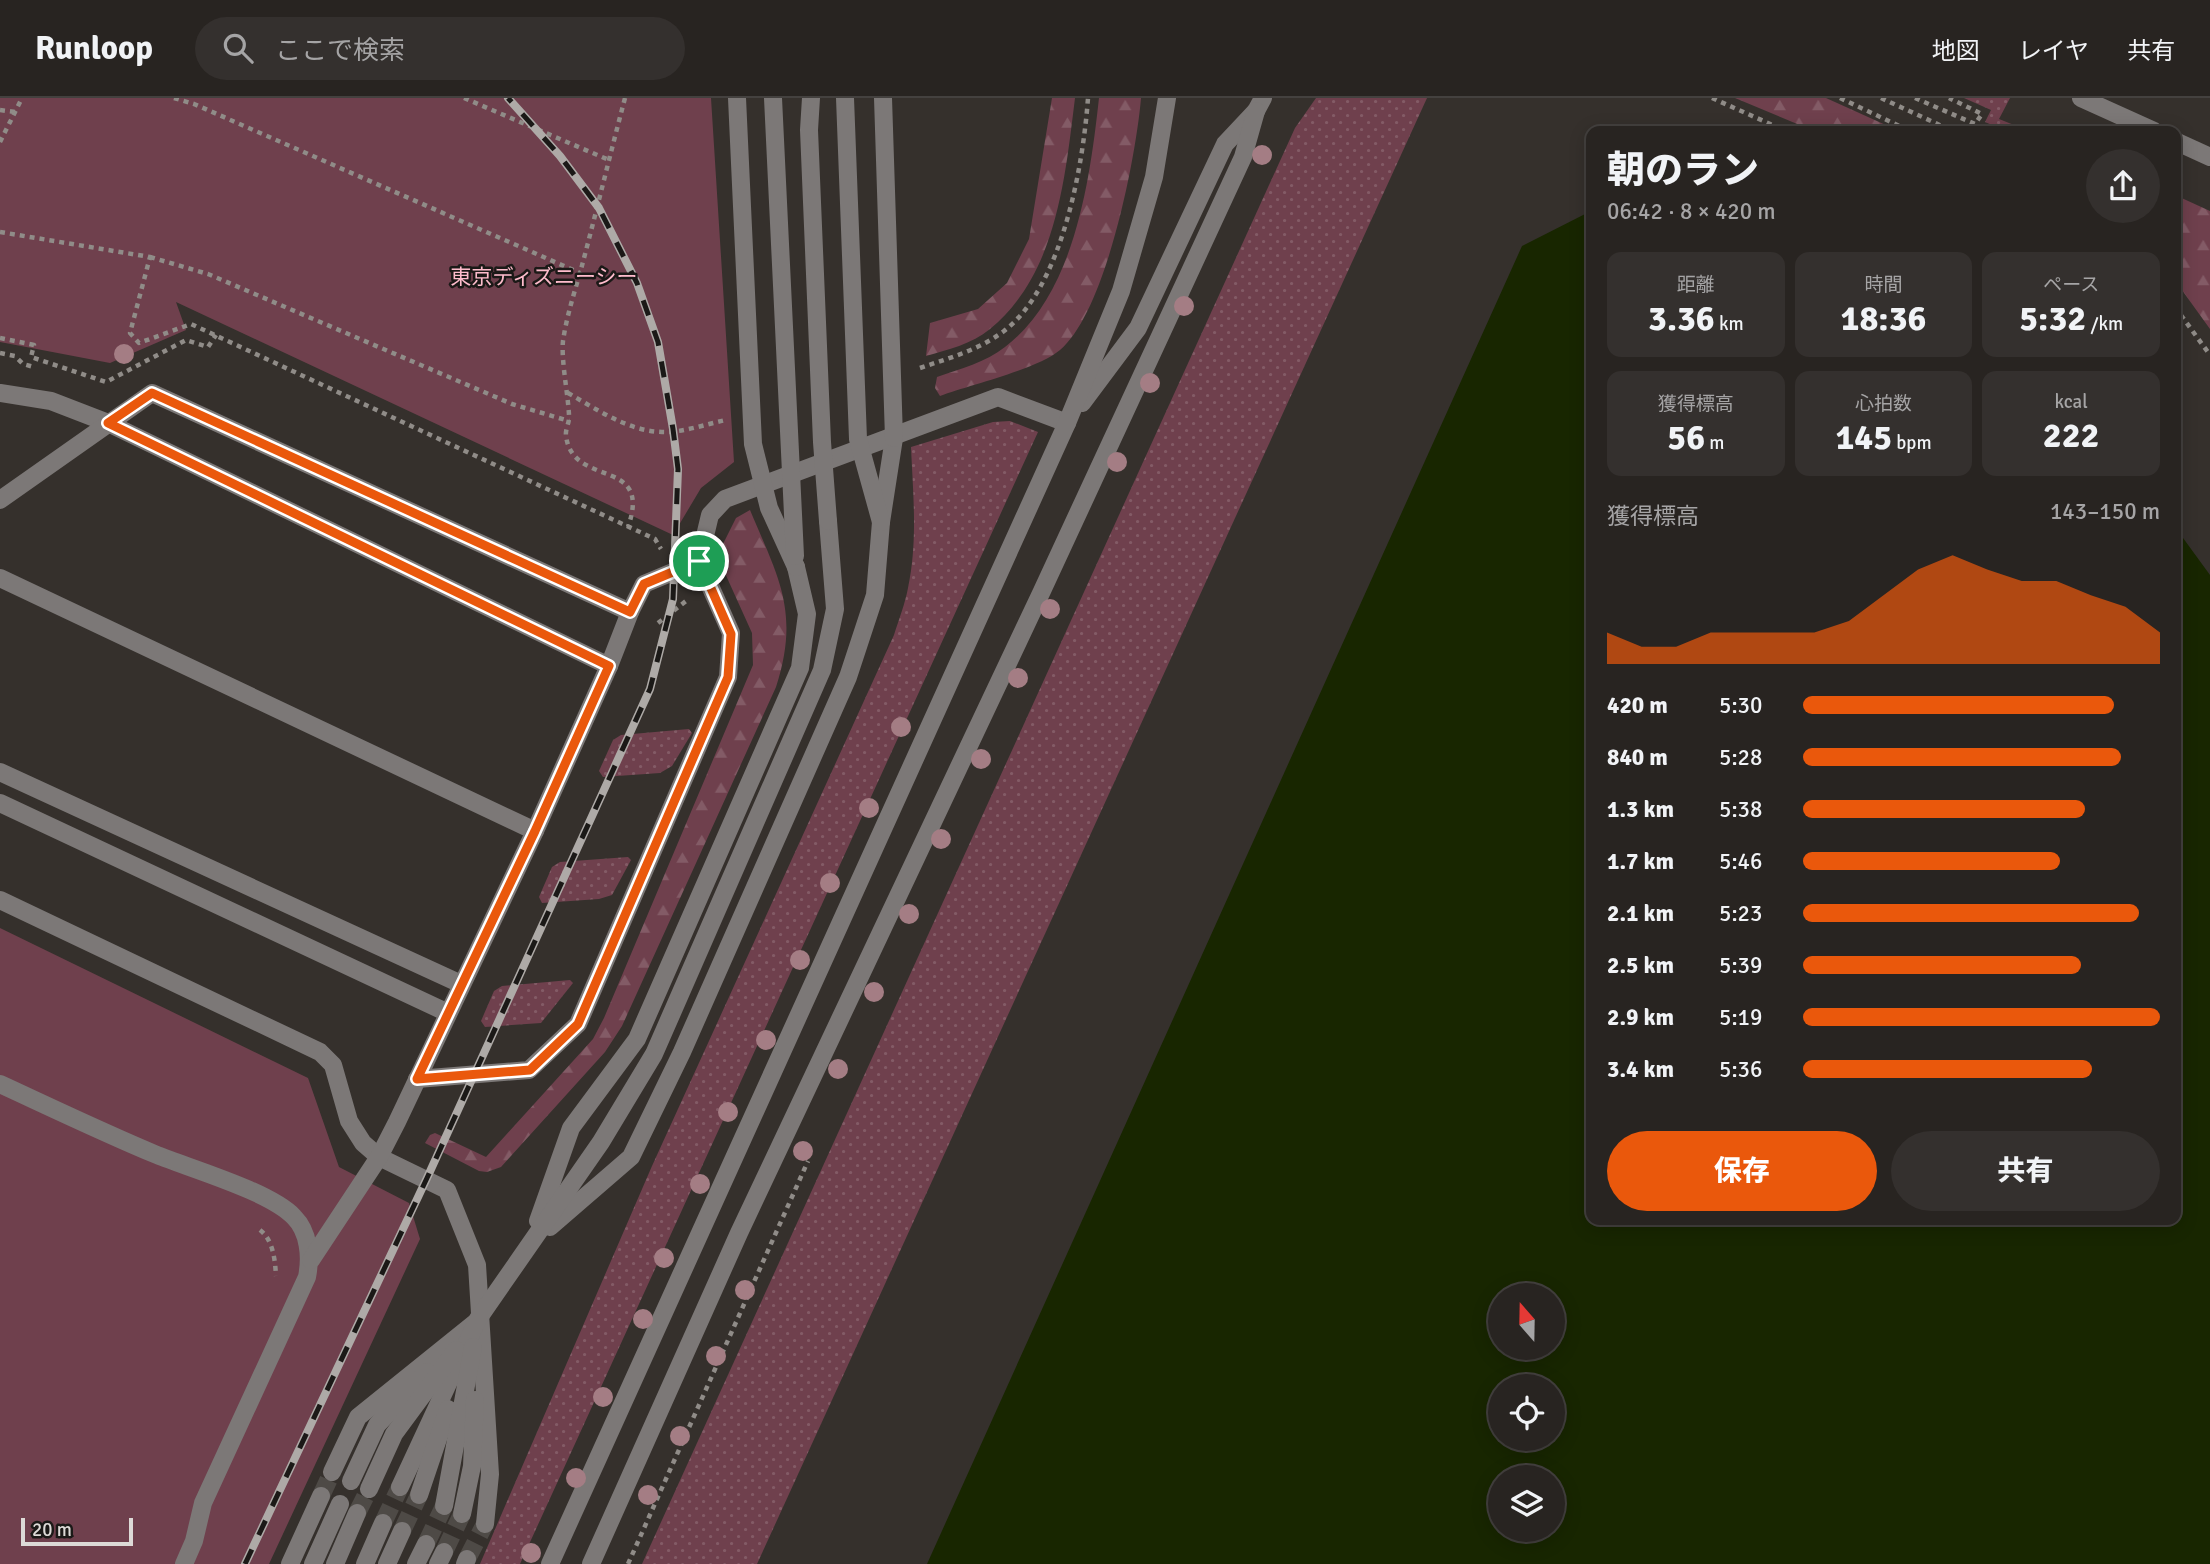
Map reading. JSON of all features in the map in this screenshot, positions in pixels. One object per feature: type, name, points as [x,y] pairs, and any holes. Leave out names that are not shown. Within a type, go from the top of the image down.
[{"type":"street","points":[[737,98],[753,444],[769,508],[796,567]]},
{"type":"street","points":[[530,1245],[571,1128],[637,1039],[800,668],[807,614],[796,567],[773,98]]},
{"type":"street","points":[[369,1489],[394,1434],[478,1320],[601,1142],[659,1042],[822,670],[835,609],[822,442],[808,130],[811,98]]},
{"type":"street","points":[[845,98],[858,439],[881,522]]},
{"type":"street","points":[[530,1245],[631,1157],[682,1052],[848,677],[869,618],[875,595],[881,522],[894,438],[883,98]]},
{"type":"street","points":[[550,1564],[1067,423],[1121,290],[1154,177],[1167,98]]},
{"type":"street","points":[[2081,98],[2143,126]]},
{"type":"street","points":[[1067,423],[1138,328],[1225,144],[1260,104]]},
{"type":"street","points":[[591,1564],[739,1233],[1042,592],[1243,157],[1260,104]]},
{"type":"street","points":[[2181,144],[2210,157]]},
{"type":"street","points":[[0,393],[51,401],[108,423],[609,666]]},
{"type":"street","points":[[0,500],[152,393],[630,612]]},
{"type":"street","points":[[417,1079],[530,1070],[578,1024],[728,677],[731,634],[699,561],[710,515],[724,499],[998,397],[1067,423]]},
{"type":"street","points":[[184,1564],[194,1541],[203,1503],[307,1277],[311,1260],[379,1157],[535,831],[644,584],[699,561]]},
{"type":"street","points":[[0,578],[535,831]]},
{"type":"street","points":[[0,772],[461,984]]},
{"type":"street","points":[[0,803],[448,1013]]},
{"type":"street","points":[[0,900],[320,1052],[332,1065],[349,1121],[363,1143],[379,1157],[447,1190],[477,1265],[478,1320],[472,1466],[462,1514]]},
{"type":"street","points":[[0,1084],[154,1154],[274,1201],[297,1219],[303,1229],[311,1260]]},
{"type":"street","points":[[332,1472],[358,1417],[478,1320]]},
{"type":"street","points":[[351,1480],[377,1425],[478,1320]]},
{"type":"street","points":[[400,1487],[478,1320]]},
{"type":"street","points":[[419,1495],[478,1320]]},
{"type":"street","points":[[444,1506],[478,1320]]},
{"type":"street","points":[[478,1320],[490,1474],[485,1524]]},
{"type":"street","points":[[290,1564],[321,1496]]},
{"type":"street","points":[[313,1564],[340,1504]]},
{"type":"street","points":[[335,1564],[357,1513]]},
{"type":"street","points":[[365,1564],[383,1522]]},
{"type":"street","points":[[387,1564],[402,1531]]},
{"type":"street","points":[[416,1564],[426,1544]]},
{"type":"path","points":[[0,142],[22,98]]},
{"type":"path","points":[[174,98],[194,104],[580,273]]},
{"type":"path","points":[[464,98],[609,160]]},
{"type":"path","points":[[625,98],[563,342],[569,421],[566,434],[572,454],[590,469],[609,474],[625,483],[634,496],[628,527]]},
{"type":"path","points":[[915,369],[977,348],[1005,331],[1024,312],[1050,270],[1065,226],[1080,160],[1088,98]]},
{"type":"path","points":[[1712,98],[1775,126]]},
{"type":"path","points":[[1840,98],[1899,126]]},
{"type":"path","points":[[1881,98],[1942,126]]},
{"type":"path","points":[[1915,98],[1975,124],[1982,114],[1949,98]]},
{"type":"path","points":[[0,110],[15,112]]},
{"type":"path","points":[[150,257],[208,274],[512,404],[569,421]]},
{"type":"path","points":[[2181,315],[2210,355]]},
{"type":"path","points":[[0,338],[34,345],[32,357],[106,382],[186,340],[208,347],[216,335]]},
{"type":"path","points":[[0,353],[15,356],[23,364],[44,370]]},
{"type":"path","points":[[54,373],[66,368]]},
{"type":"path","points":[[568,393],[607,415],[642,429],[665,433],[734,419]]},
{"type":"path","points":[[258,1228],[267,1236],[275,1261],[276,1283]]},
{"type":"green space","name":"東京ディズニーシー","points":[[0,98],[711,98],[734,462],[701,488],[673,535],[176,302],[186,330],[110,363],[0,342]]},
{"type":"green space","points":[[1052,98],[1075,98],[1061,192],[1044,253],[1030,281],[1012,307],[990,329],[959,346],[926,356],[930,323],[978,309],[1007,283],[1029,239]]},
{"type":"green space","points":[[1099,98],[1141,98],[1133,157],[1116,232],[1091,303],[1076,330],[1060,350],[1050,357],[1020,370],[940,396],[935,388],[937,377],[981,361],[1005,347],[1029,324],[1048,297],[1075,233],[1084,198]]},
{"type":"green space","points":[[1316,98],[1427,98],[757,1564],[642,1564],[1295,128]]},
{"type":"green space","points":[[1735,98],[1826,98],[1888,126],[1802,126]]},
{"type":"green space","points":[[1964,98],[2010,98],[1999,119],[2016,126],[1994,126],[1985,122],[1991,110]]},
{"type":"green space","points":[[2181,198],[2210,211],[2210,329],[2181,289]]},
{"type":"green space","points":[[1010,421],[1038,432],[520,1564],[480,1564],[652,1166],[894,635],[907,594],[913,553],[911,447],[993,422]]},
{"type":"green space","points":[[750,510],[770,556],[783,596],[786,616],[783,661],[776,687],[622,1026],[605,1052],[501,1167],[487,1172],[479,1171],[425,1143],[430,1135],[435,1133],[486,1157],[593,1039],[753,665],[752,633],[724,571],[723,544],[736,518]]},
{"type":"green space","points":[[689,729],[692,733],[672,766],[660,773],[603,777],[599,771],[613,740],[621,735]]},
{"type":"green space","points":[[628,857],[631,860],[612,895],[599,899],[542,903],[539,897],[552,867],[560,862]]},
{"type":"green space","points":[[0,928],[308,1078],[339,1167],[409,1203],[420,1239],[269,1564],[0,1564]]},
{"type":"green space","points":[[570,980],[573,983],[541,1023],[485,1027],[481,1021],[494,991],[502,986]]},
{"type":"shaded area","points":[[1586,214],[1586,1225],[2181,1225],[2181,535],[2210,575],[2210,1564],[927,1564],[1522,246]]},
{"type":"tunnel","points":[[321,1496],[332,1472]]},
{"type":"tunnel","points":[[383,1523],[400,1487]]},
{"type":"tunnel","points":[[357,1513],[369,1489]]},
{"type":"tunnel","points":[[402,1531],[419,1495]]},
{"type":"tunnel","points":[[426,1544],[444,1506]]},
{"type":"tunnel","points":[[444,1552],[462,1514]]},
{"type":"tunnel","points":[[467,1559],[485,1524]]},
{"type":"railway","points":[[245,1564],[427,1178],[650,689],[673,599],[678,469],[658,342],[637,283],[599,208],[560,156],[508,98]]},
{"type":"route","points":[[152,393],[630,612],[644,584],[699,561],[731,634],[728,677],[578,1024],[530,1070],[417,1079],[535,831],[609,666],[108,423],[152,393]]}]
